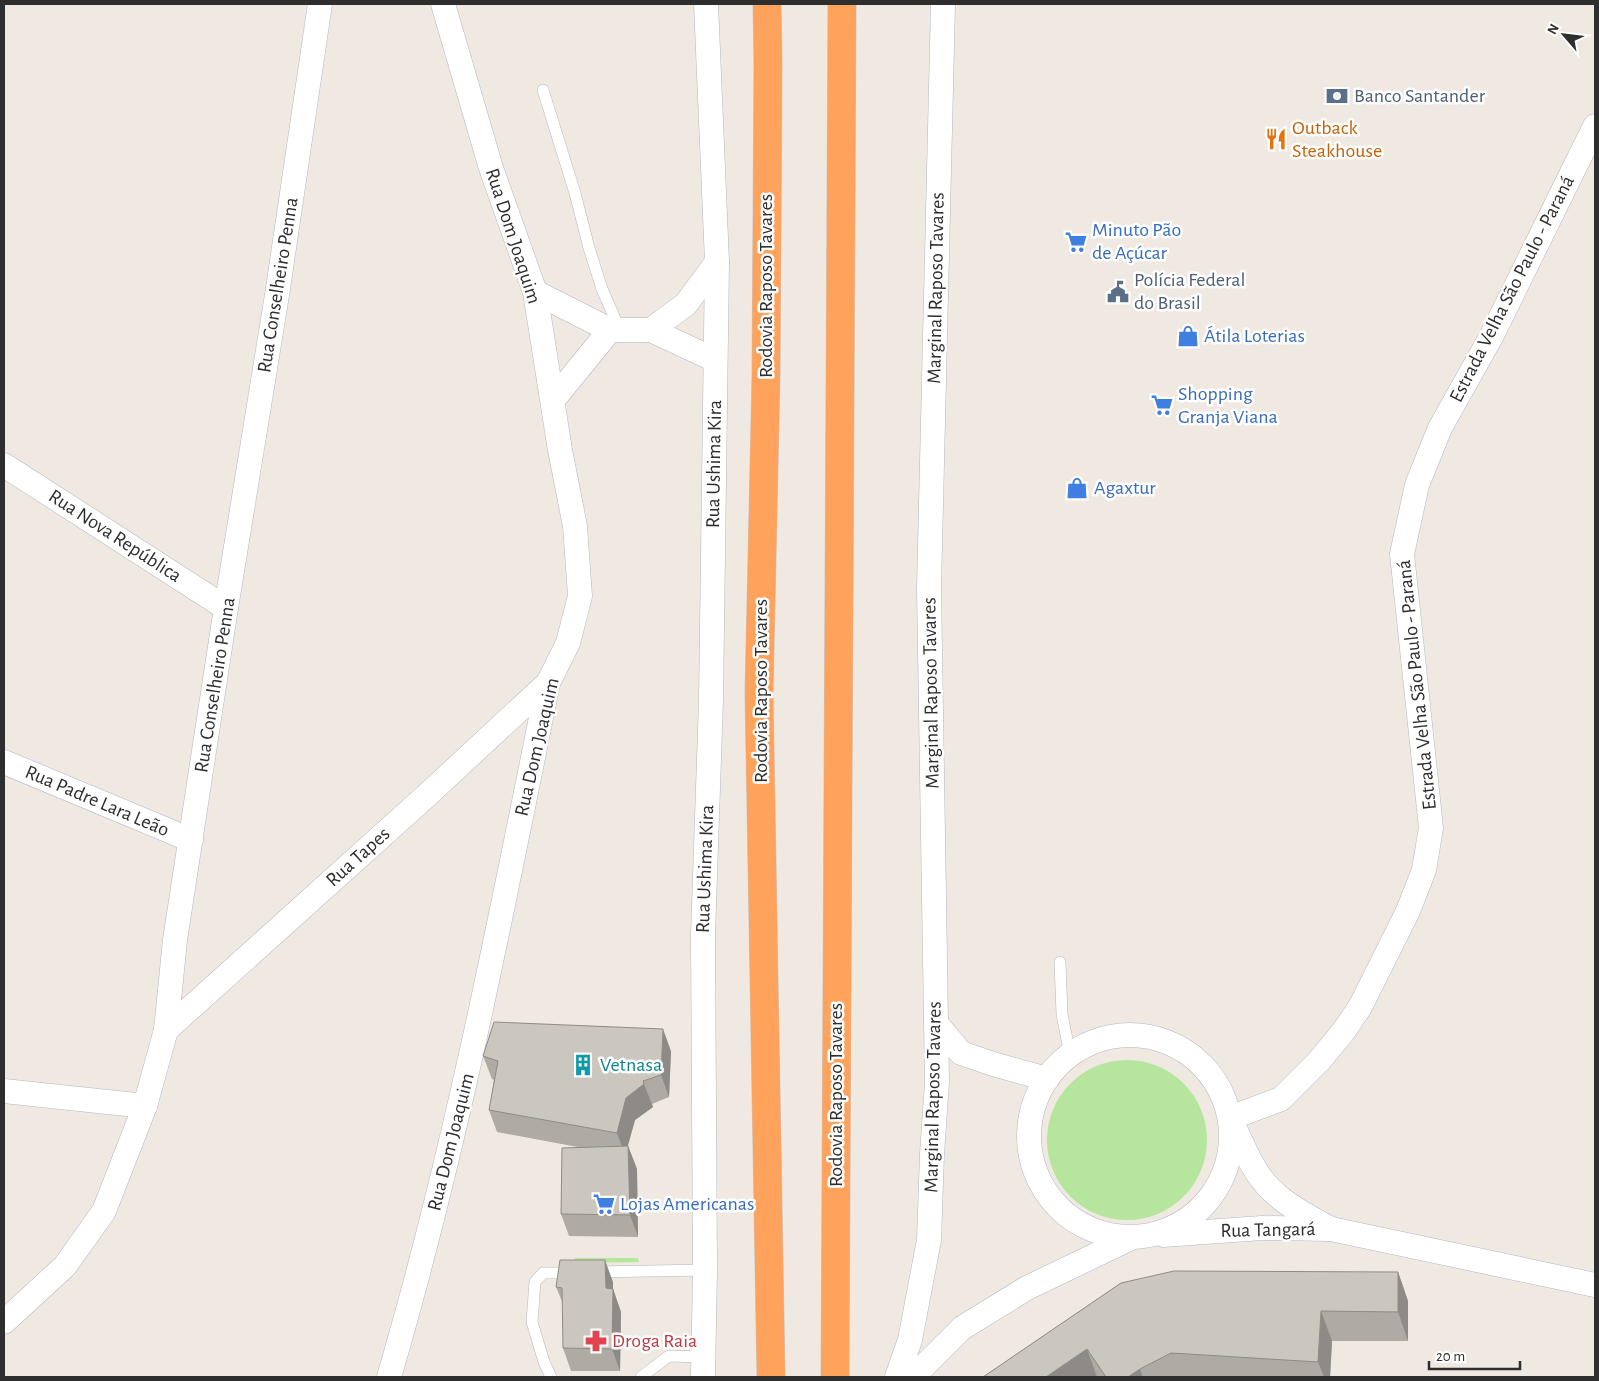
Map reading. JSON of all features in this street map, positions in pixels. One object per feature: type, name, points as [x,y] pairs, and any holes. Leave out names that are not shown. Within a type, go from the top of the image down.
[{"type":"highway","name":"Rodovia Raposo Tavares","points":[[767,4],[766,376],[759,693],[768,1295],[771,1377]]},
{"type":"highway","name":"Rodovia Raposo Tavares","points":[[835,1377],[842,4]]},
{"type":"street","name":"Rua Conselheiro Penna","points":[[4,1322],[65,1266],[104,1211],[145,1106],[166,1030],[175,940],[277,295],[320,4]]},
{"type":"street","name":"Rua Dom Joaquim","points":[[389,1377],[411,1302],[477,1032],[548,683],[568,642],[580,596],[575,526],[560,450],[535,292],[491,168],[443,4]]},
{"type":"street","name":"Rua Ushima Kira","points":[[704,1367],[703,936],[711,700],[717,262],[706,4]]},
{"type":"street","name":"Marginal Raposo Tavares","points":[[897,1377],[910,1340],[929,1240],[937,1082],[929,588],[943,4]]},
{"type":"street","name":"Estrada Velha São Paulo - Paraná","points":[[1230,1118],[1281,1099],[1319,1061],[1343,1032],[1360,1007],[1408,911],[1424,870],[1431,828],[1402,554],[1417,486],[1440,428],[1491,338],[1595,126]]},
{"type":"street","points":[[651,330],[686,304],[717,262]]},
{"type":"street","points":[[535,292],[615,330],[651,330],[715,360]]},
{"type":"street","points":[[553,400],[615,330]]},
{"type":"street","name":"Rua Nova República","points":[[4,465],[226,608]]},
{"type":"street","name":"Rua Tapes","points":[[166,1030],[548,683]]},
{"type":"street","name":"Rua Padre Lara Leão","points":[[4,762],[191,840]]},
{"type":"street","points":[[936,1024],[961,1053],[1047,1079]]},
{"type":"street","points":[[913,1377],[962,1328],[1027,1288],[1136,1237],[1173,1228],[1200,1209],[1220,1183],[1230,1151],[1230,1118],[1219,1086],[1197,1060],[1168,1042],[1135,1035],[1101,1040],[1070,1055],[1047,1079],[1035,1104],[1030,1131],[1032,1158],[1041,1184],[1057,1207],[1078,1224],[1104,1234],[1136,1237]]},
{"type":"street","points":[[4,1092],[145,1106]]},
{"type":"street","name":"Rua Tangará","points":[[1230,1118],[1257,1173],[1274,1192],[1296,1210],[1331,1230]]},
{"type":"street","name":"Rua Tangará","points":[[1136,1237],[1262,1228],[1331,1230]]},
{"type":"street","points":[[1331,1230],[1595,1285]]},
{"type":"lane","points":[[543,90],[615,330]]},
{"type":"lane","points":[[1060,962],[1062,1014],[1070,1055]]},
{"type":"lane","points":[[551,1377],[544,1362],[532,1322],[535,1282],[543,1273],[705,1270]]},
{"type":"lane","points":[[641,1377],[669,1356],[704,1367]]},
{"type":"green space","points":[[1127,1060],[1157,1066],[1178,1078],[1189,1089],[1201,1110],[1207,1140],[1201,1170],[1189,1191],[1178,1202],[1157,1214],[1127,1220],[1097,1214],[1076,1202],[1065,1191],[1053,1170],[1047,1140],[1053,1110],[1065,1089],[1076,1078],[1097,1066]]},
{"type":"green space","points":[[575,1258],[638,1258],[639,1262],[574,1263]]},
{"type":"building","points":[[494,1022],[663,1029],[661,1075],[643,1081],[644,1084],[626,1098],[617,1133],[489,1110],[498,1061],[483,1056]]},
{"type":"building","points":[[628,1146],[630,1215],[561,1214],[562,1148]]},
{"type":"building","name":"Droga Raia","points":[[560,1260],[605,1260],[606,1288],[613,1289],[612,1349],[563,1348],[562,1288],[556,1287]]},
{"type":"building","points":[[1174,1271],[1398,1272],[1398,1312],[1321,1311],[1318,1362],[1171,1353],[1128,1377],[1106,1377],[1087,1349],[1046,1377],[983,1377],[1121,1283]]},
{"type":"place","name":"Banco Santander","points":[[1337,96]]},
{"type":"place","name":"Outback Steakhouse","points":[[1276,139]]},
{"type":"place","name":"Minuto Pão de Açúcar","points":[[1076,242]]},
{"type":"place","name":"Polícia Federal do Brasil","points":[[1118,292]]},
{"type":"place","name":"Átila Loterias","points":[[1188,336]]},
{"type":"place","name":"Shopping Granja Viana","points":[[1162,405]]},
{"type":"place","name":"Agaxtur","points":[[1077,488]]},
{"type":"place","name":"Vetnasa","points":[[583,1065]]},
{"type":"place","name":"Lojas Americanas","points":[[604,1204]]},
{"type":"place","name":"Droga Raia","points":[[596,1341]]}]
